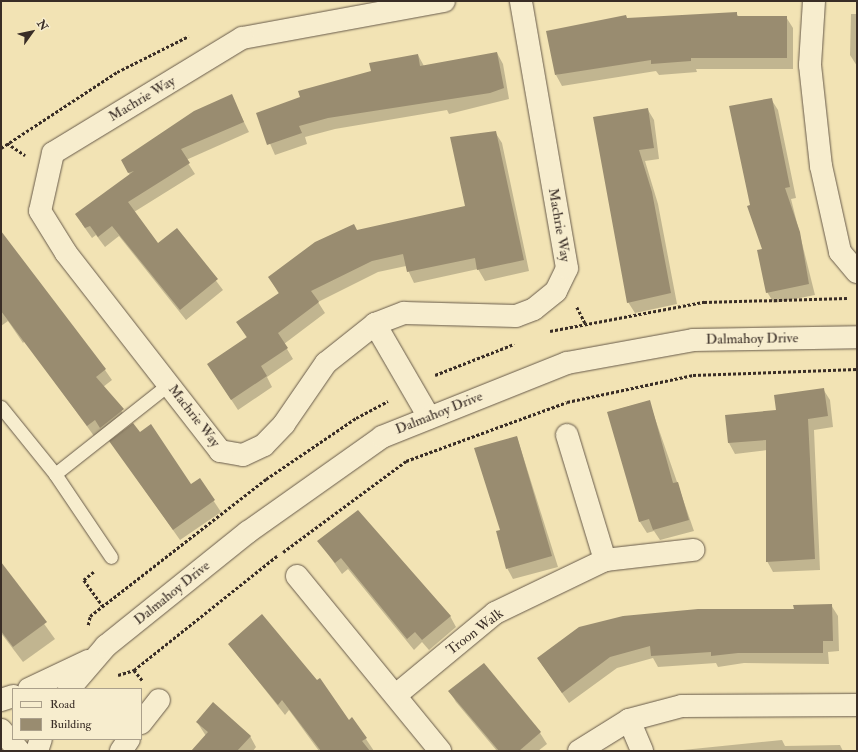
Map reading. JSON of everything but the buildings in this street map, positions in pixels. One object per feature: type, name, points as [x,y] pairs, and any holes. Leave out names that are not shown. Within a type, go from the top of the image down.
[{"type":"street","name":"Machrie Way","points":[[444,1],[242,38],[53,153],[40,211],[66,253],[220,451],[243,455],[264,445],[284,424],[326,363],[374,324],[404,313],[516,316],[534,309],[556,291],[567,268],[521,1]]},
{"type":"street","points":[[814,1],[810,65],[821,166],[840,252],[857,272]]},
{"type":"street","points":[[374,324],[429,417]]},
{"type":"street","name":"Dalmahoy Drive","points":[[91,660],[248,532],[382,437],[429,417],[567,363],[694,340],[857,337]]},
{"type":"street","points":[[567,435],[605,560]]},
{"type":"street","name":"Troon Walk","points":[[396,695],[495,613],[605,560],[693,550]]},
{"type":"street","points":[[297,576],[396,695],[440,751]]},
{"type":"street","points":[[31,688],[91,660]]},
{"type":"street","points":[[70,688],[91,660]]},
{"type":"street","points":[[1,700],[12,696]]},
{"type":"street","points":[[142,722],[159,700]]},
{"type":"street","points":[[579,751],[629,720],[682,706],[857,705]]},
{"type":"street","points":[[629,720],[642,751]]},
{"type":"street","points":[[1,730],[19,751]]},
{"type":"street","points":[[37,751],[41,740]]},
{"type":"street","points":[[121,751],[128,740]]},
{"type":"lane","points":[[55,474],[169,384]]},
{"type":"lane","points":[[1,407],[55,474],[111,557]]},
{"type":"path","points":[[1,148],[117,72],[195,34]]},
{"type":"path","points":[[115,676],[134,670],[279,554],[406,461],[567,402],[693,376],[857,369]]},
{"type":"path","points":[[103,606],[84,580],[111,557]]},
{"type":"path","points":[[134,670],[159,700]]}]
